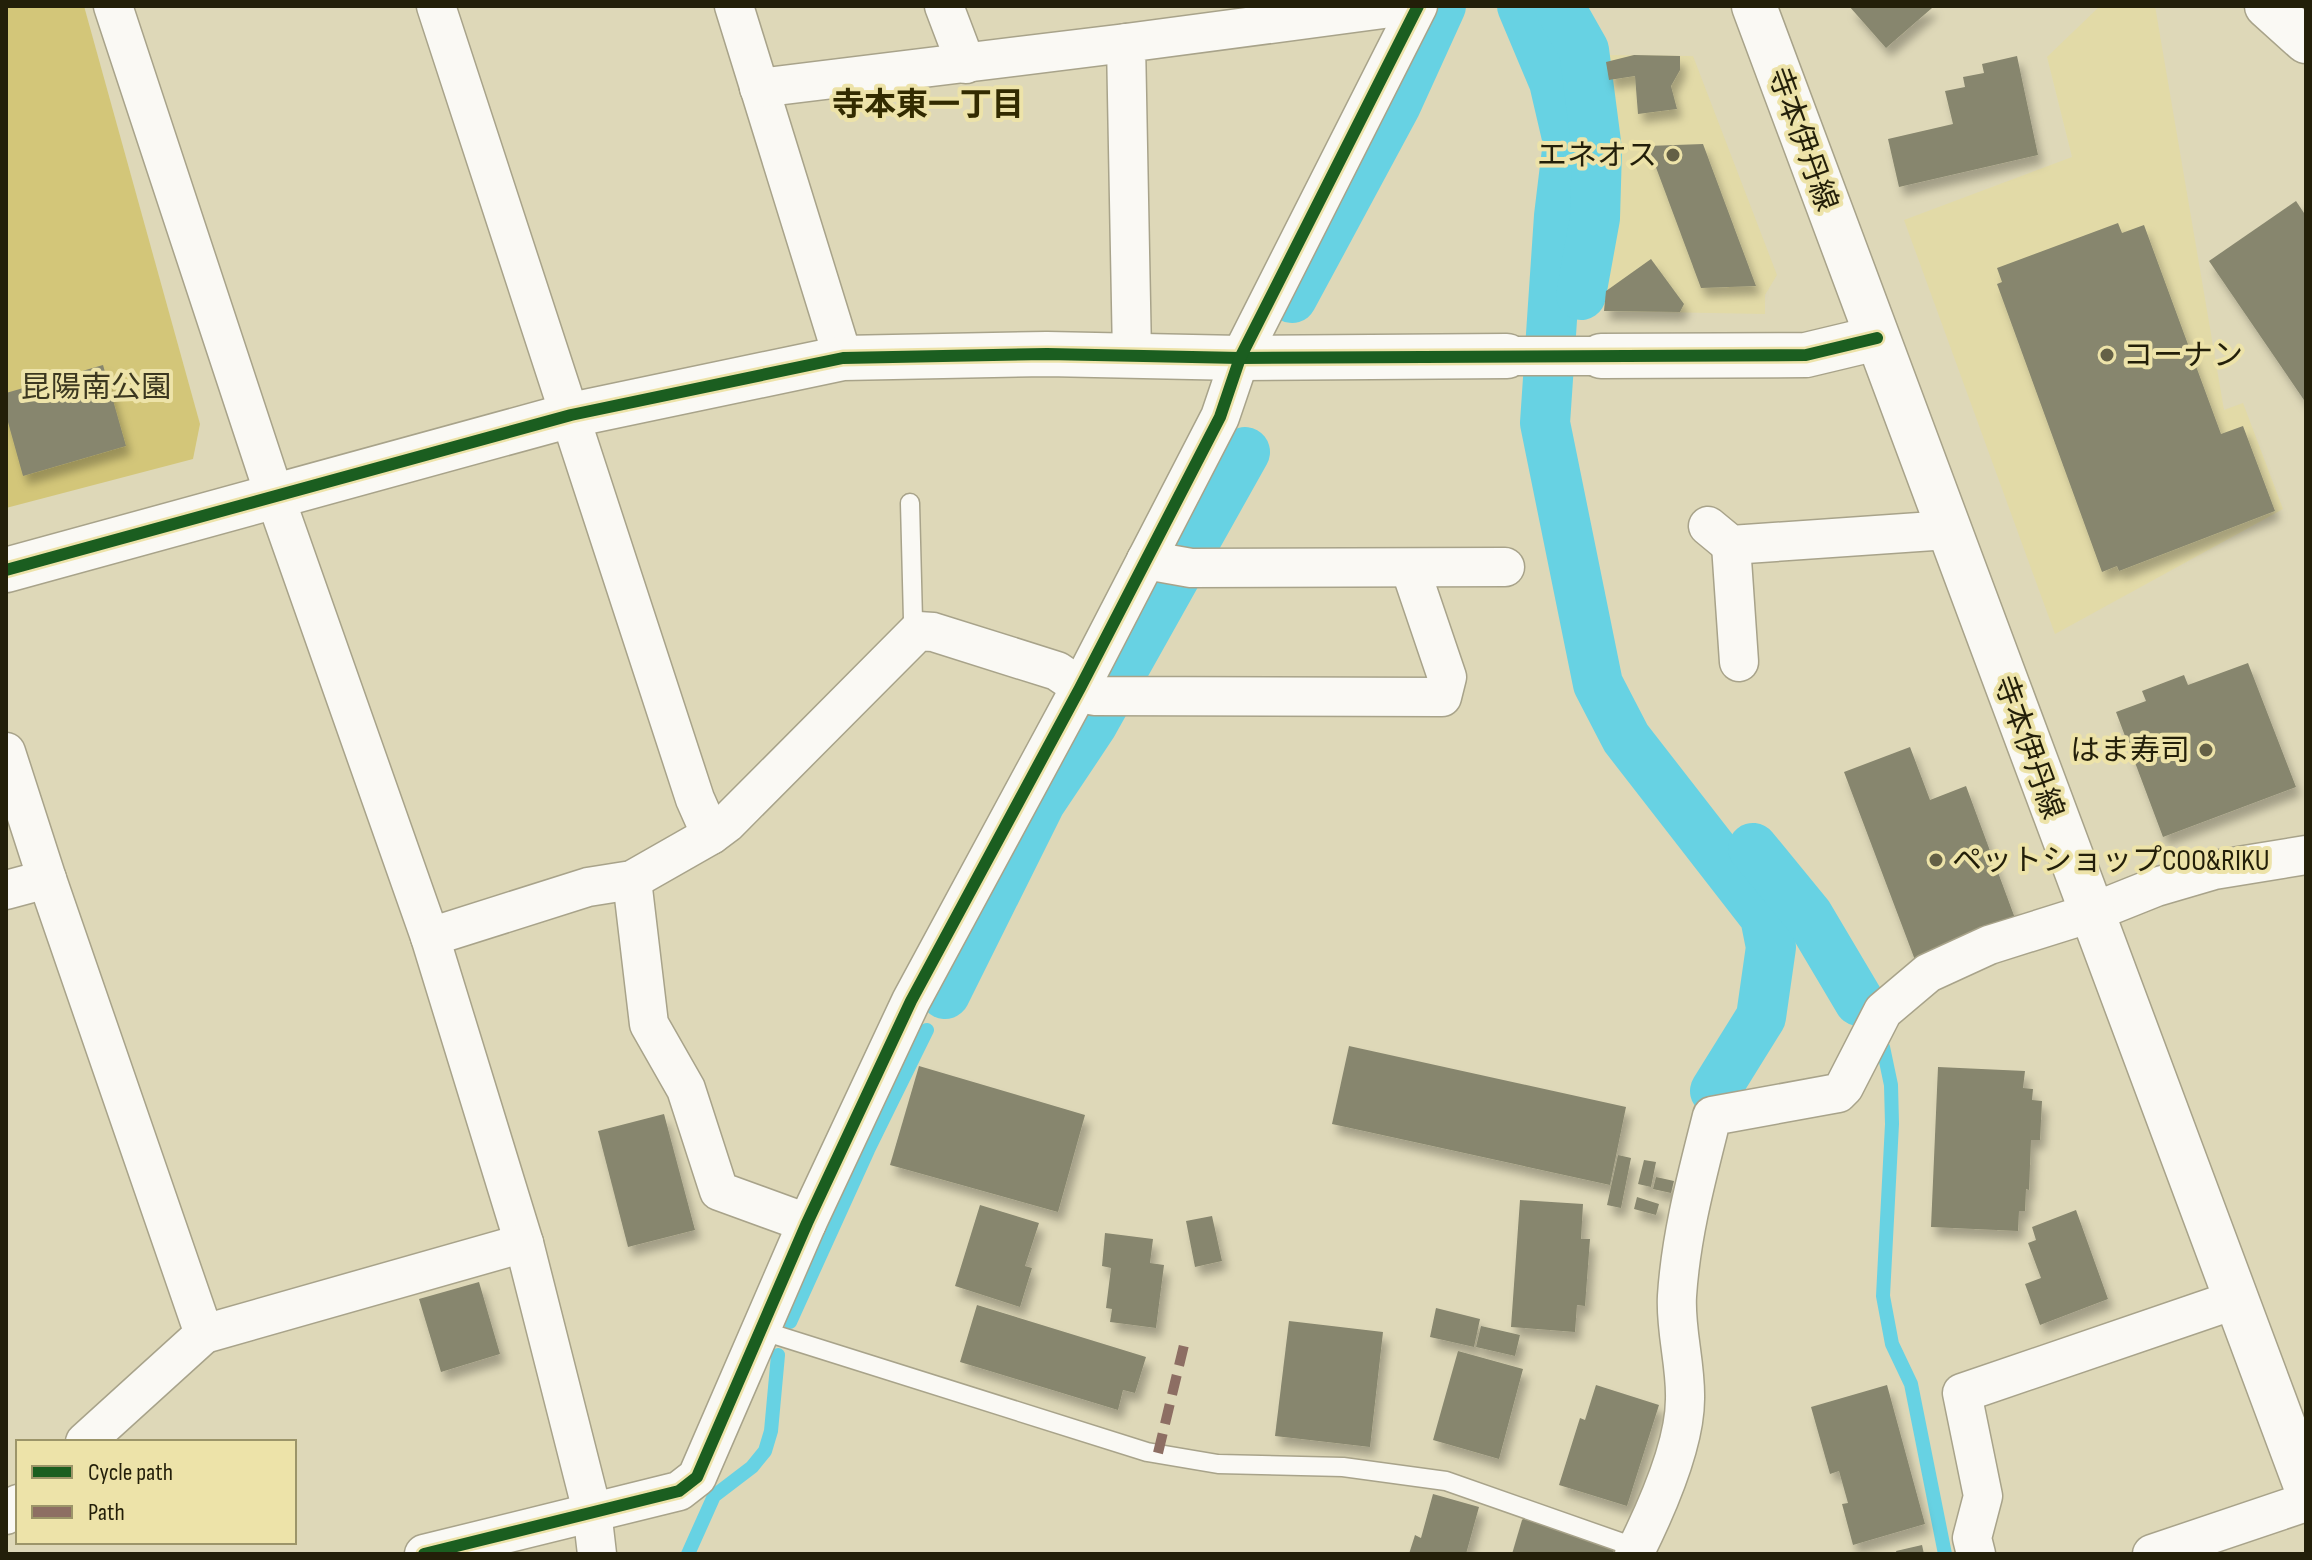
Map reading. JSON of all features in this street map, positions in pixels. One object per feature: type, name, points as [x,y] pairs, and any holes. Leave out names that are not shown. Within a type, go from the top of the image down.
[{"type":"main road","name":"寺本伊丹線","points":[[1754,6],[2234,1300],[2302,1462]]},
{"type":"main road","points":[[2267,6],[2306,41]]},
{"type":"main road","points":[[1601,356],[1806,355],[1877,338]]},
{"type":"main road","points":[[6,570],[571,415],[843,358],[1047,354],[1240,358],[1507,356]]},
{"type":"street","points":[[113,6],[275,497],[430,937],[524,1243],[592,1511],[597,1554]]},
{"type":"street","points":[[436,6],[695,799],[711,835]]},
{"type":"street","points":[[734,6],[843,358]]},
{"type":"street","points":[[944,6],[966,64]]},
{"type":"street","points":[[759,88],[1406,6]]},
{"type":"street","points":[[424,1554],[679,1491],[697,1477],[807,1223],[911,1001],[1097,693],[1167,564],[1240,358],[1418,6]]},
{"type":"street","points":[[1126,43],[1132,355]]},
{"type":"street","points":[[1507,356],[1601,356]]},
{"type":"street","points":[[1739,662],[1719,535],[1948,530]]},
{"type":"street","points":[[1167,564],[1505,567]]},
{"type":"street","points":[[430,937],[588,887],[632,880],[711,835],[727,823],[918,631],[933,632],[1057,671],[1097,693],[1442,697],[1447,677],[1410,568]]},
{"type":"street","points":[[6,752],[204,1334]]},
{"type":"street","points":[[1635,1551],[1673,1460],[1684,1419],[1677,1299],[1688,1213],[1712,1116],[1838,1093],[1883,1011],[1928,973],[1989,945],[2214,870],[2306,855]]},
{"type":"street","points":[[6,890],[47,879]]},
{"type":"street","points":[[632,880],[649,1024],[686,1089],[719,1191],[807,1223]]},
{"type":"street","points":[[87,1440],[204,1334],[524,1243]]},
{"type":"street","points":[[1976,1554],[1972,1538],[1983,1496],[1962,1393],[2234,1300]]},
{"type":"street","points":[[2152,1554],[2306,1502]]},
{"type":"lane","points":[[910,503],[913,620],[918,631]]},
{"type":"lane","points":[[760,1330],[1147,1452],[1218,1464],[1343,1467],[1446,1481],[1635,1551]]},
{"type":"shaded area","points":[[2100,6],[2155,6],[2224,410],[2243,403],[2283,509],[2055,634],[1904,220],[2072,157],[2047,57]]},
{"type":"shaded area","name":"エネオス","points":[[1605,55],[1693,56],[1777,275],[1765,295],[1765,314],[1604,311],[1616,190],[1615,120]]},
{"type":"green space","name":"昆陽南公園","points":[[6,6],[84,6],[200,424],[193,459],[6,508]]},
{"type":"building","points":[[1849,6],[1931,6],[1932,8],[1886,48]]},
{"type":"building","points":[[1634,55],[1680,56],[1680,70],[1671,86],[1677,109],[1638,114],[1635,76],[1609,80],[1606,62]]},
{"type":"building","points":[[2017,56],[2038,155],[1899,187],[1888,139],[1953,124],[1945,91],[1965,87],[1963,77],[1984,73],[1982,64]]},
{"type":"building","points":[[1703,144],[1756,286],[1701,288],[1648,146]]},
{"type":"building","points":[[2296,201],[2306,216],[2306,403],[2209,261]]},
{"type":"building","name":"コーナン","points":[[2118,223],[2122,233],[2144,225],[2221,434],[2243,426],[2275,511],[2119,571],[2117,566],[2102,572],[1997,284],[2002,282],[1997,268]]},
{"type":"building","points":[[1651,259],[1684,304],[1680,312],[1604,311],[1606,291]]},
{"type":"building","points":[[103,365],[126,446],[23,476],[6,415],[6,393]]},
{"type":"building","name":"はま寿司","points":[[2248,663],[2296,787],[2163,837],[2116,712],[2146,701],[2142,691],[2184,675],[2188,685]]},
{"type":"building","name":"ペットショップCOO&RIKU","points":[[1910,747],[1930,800],[1966,786],[2016,921],[1915,960],[1844,772]]},
{"type":"building","points":[[1349,1046],[1626,1107],[1610,1185],[1332,1124]]},
{"type":"building","points":[[919,1066],[1085,1115],[1058,1212],[890,1165]]},
{"type":"building","points":[[1938,1067],[2025,1071],[2023,1088],[2033,1089],[2032,1100],[2042,1101],[2040,1140],[2031,1140],[2029,1190],[2026,1189],[2025,1211],[2019,1211],[2018,1231],[1931,1227]]},
{"type":"building","points":[[664,1114],[695,1230],[628,1247],[598,1131]]},
{"type":"building","points":[[1618,1155],[1631,1158],[1621,1208],[1607,1205]]},
{"type":"building","points":[[1644,1160],[1656,1162],[1651,1187],[1638,1184]]},
{"type":"building","points":[[1656,1177],[1674,1181],[1671,1193],[1653,1189]]},
{"type":"building","points":[[1637,1197],[1659,1204],[1656,1215],[1634,1209]]},
{"type":"building","points":[[1520,1200],[1583,1204],[1581,1239],[1590,1239],[1585,1306],[1577,1305],[1575,1332],[1511,1327]]},
{"type":"building","points":[[980,1205],[1039,1223],[1025,1266],[1032,1268],[1020,1307],[955,1286]]},
{"type":"building","points":[[2076,1210],[2108,1299],[2040,1325],[2025,1284],[2041,1278],[2028,1243],[2036,1240],[2032,1227]]},
{"type":"building","points":[[1212,1216],[1222,1261],[1195,1267],[1186,1221]]},
{"type":"building","points":[[1105,1233],[1153,1239],[1150,1263],[1164,1265],[1156,1328],[1110,1322],[1112,1309],[1106,1308],[1111,1268],[1102,1266]]},
{"type":"building","points":[[479,1282],[500,1354],[441,1372],[419,1299]]},
{"type":"building","points":[[977,1305],[1146,1357],[1135,1393],[1123,1390],[1118,1410],[960,1362]]},
{"type":"building","points":[[1436,1308],[1480,1319],[1474,1347],[1430,1337]]},
{"type":"building","points":[[1289,1321],[1383,1332],[1370,1447],[1275,1436]]},
{"type":"building","points":[[1481,1326],[1520,1335],[1515,1356],[1476,1347]]},
{"type":"building","points":[[1458,1351],[1523,1369],[1499,1459],[1433,1440]]},
{"type":"building","points":[[1596,1385],[1659,1405],[1627,1506],[1559,1485],[1580,1418],[1585,1420]]},
{"type":"building","points":[[1887,1385],[1925,1524],[1853,1545],[1842,1504],[1848,1503],[1839,1471],[1830,1474],[1811,1407]]},
{"type":"building","points":[[1433,1494],[1479,1507],[1466,1554],[1409,1554],[1415,1535],[1421,1538]]},
{"type":"building","points":[[1525,1517],[1615,1545],[1613,1554],[1512,1554]]},
{"type":"building","points":[[1922,1545],[1924,1554],[1897,1554],[1896,1551]]},
{"type":"waterway","points":[[1292,298],[1396,105],[1441,6]]},
{"type":"waterway","points":[[1522,6],[1554,82],[1568,142],[1559,216],[1545,423],[1598,684],[1626,738],[1765,917],[1771,947],[1761,1017],[1715,1091]]},
{"type":"waterway","points":[[1559,6],[1584,50],[1597,150],[1595,218],[1581,295]]},
{"type":"waterway","points":[[945,994],[1040,803],[1092,725],[1245,452]]},
{"type":"waterway","points":[[1753,848],[1808,915],[1859,1001]]},
{"type":"waterway","points":[[790,1322],[868,1150],[927,1030]]},
{"type":"waterway","points":[[1883,1047],[1891,1085],[1892,1124],[1883,1296],[1892,1344],[1911,1384],[1945,1554]]},
{"type":"waterway","points":[[688,1554],[714,1496],[752,1467],[765,1451],[771,1431],[778,1355]]},
{"type":"marked path","points":[[1158,1453],[1184,1345]]},
{"type":"cycle path","points":[[424,1554],[679,1491],[697,1477],[807,1223],[911,1001],[1080,688],[1220,417],[1240,358],[1418,6]]},
{"type":"cycle path","points":[[6,570],[571,415],[843,358],[1047,354],[1240,358],[1806,355],[1877,338]]},
{"type":"place","name":"エネオス","points":[[1673,155]]},
{"type":"place","name":"コーナン","points":[[2107,355]]},
{"type":"place","name":"はま寿司","points":[[2206,750]]},
{"type":"place","name":"ペットショップCOO&RIKU","points":[[1936,860]]},
{"type":"district","name":"寺本東一丁目","points":[[928,104]]}]
